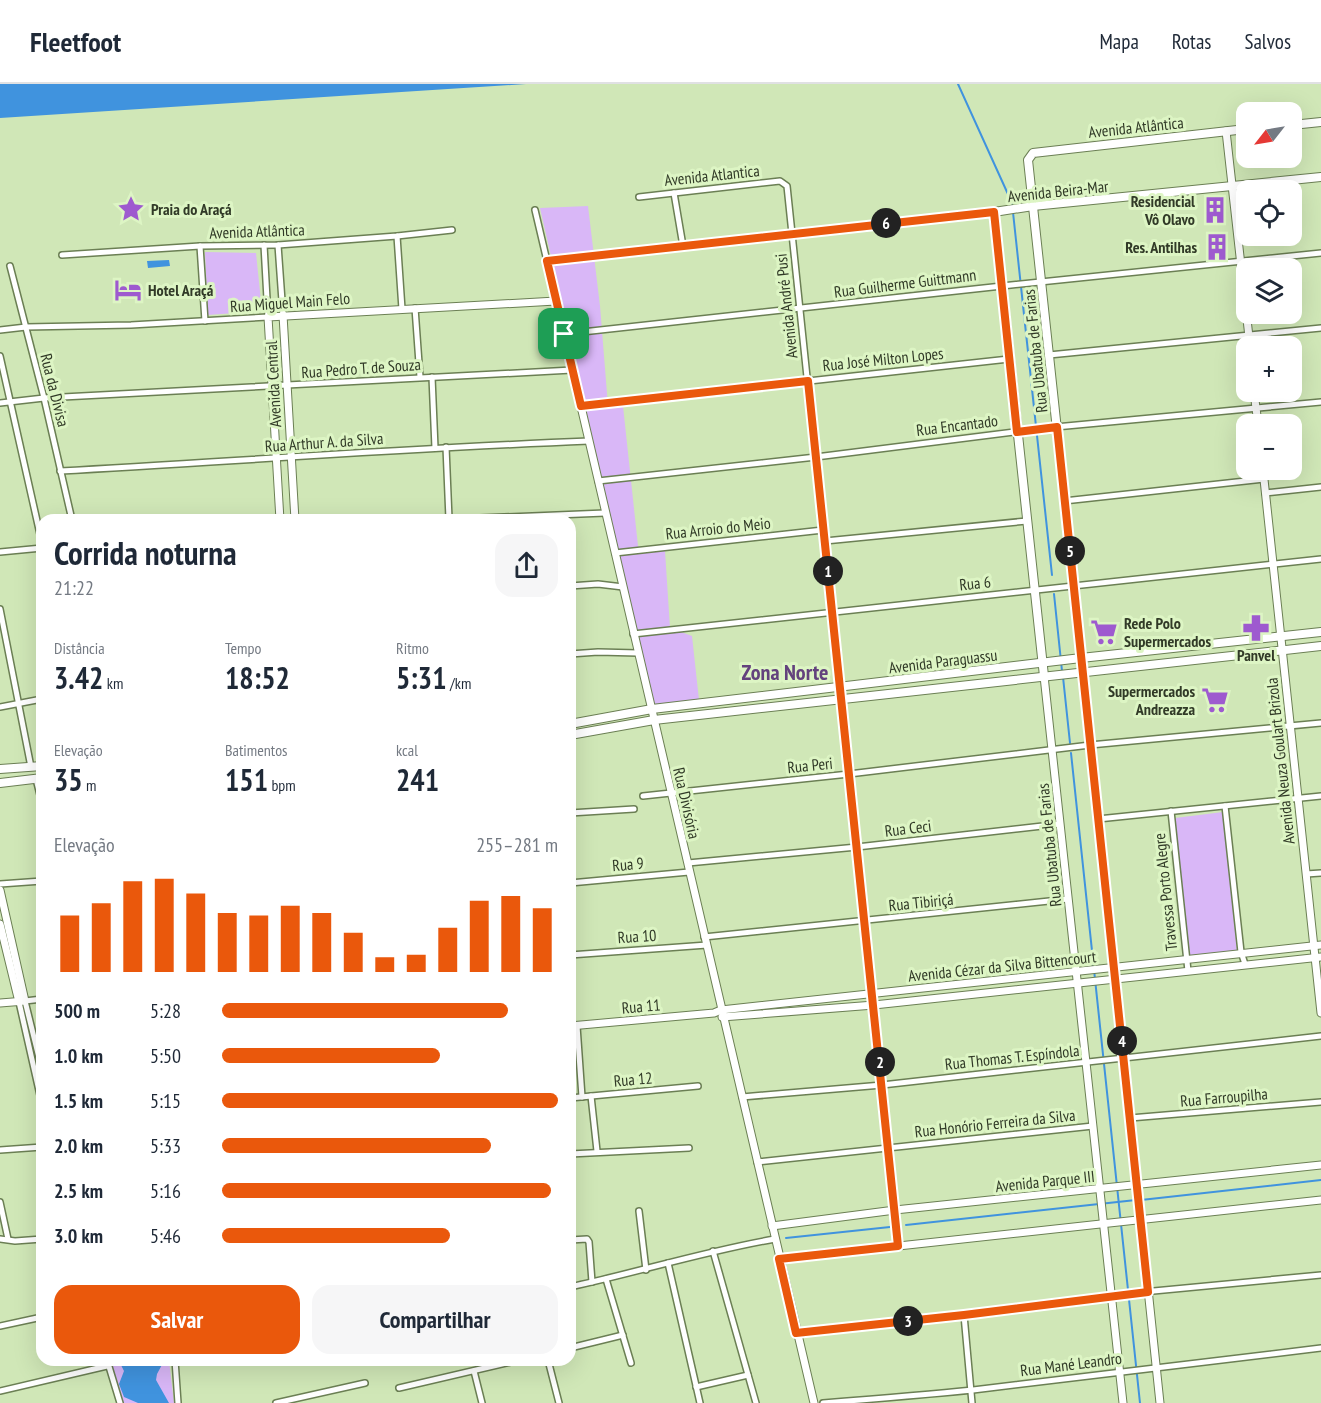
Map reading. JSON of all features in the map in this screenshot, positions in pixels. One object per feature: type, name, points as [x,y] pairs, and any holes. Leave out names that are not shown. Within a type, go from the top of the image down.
[{"type":"main road","points":[[1302,124],[1321,122]]},
{"type":"main road","name":"Avenida Atlântica","points":[[1029,155],[1236,130]]},
{"type":"main road","name":"Rua Ubatuba de Farias","points":[[1029,155],[1030,207],[1049,355],[1083,672]]},
{"type":"main road","name":"Avenida Beira-Mar","points":[[996,212],[1321,177]]},
{"type":"main road","name":"Rua Ubatuba de Farias","points":[[996,212],[1044,676]]},
{"type":"main road","name":"Avenida Paraguassu","points":[[576,723],[652,710],[840,687],[1321,632]]},
{"type":"main road","name":"Avenida Paraguassu","points":[[576,734],[654,720],[1321,646]]},
{"type":"main road","points":[[0,769],[36,767]]},
{"type":"main road","points":[[0,783],[36,778]]},
{"type":"street","points":[[1226,131],[1240,258]]},
{"type":"street","name":"Avenida Atlantica","points":[[639,197],[780,181],[787,186]]},
{"type":"street","name":"Avenida André Pusi","points":[[787,186],[898,1246]]},
{"type":"street","points":[[674,193],[683,246]]},
{"type":"street","name":"Rua Divisória","points":[[535,210],[688,863],[718,1011],[724,1019],[814,1403]]},
{"type":"street","name":"Avenida Beira-Mar","points":[[547,261],[996,212]]},
{"type":"street","name":"Avenida Atlântica","points":[[62,255],[200,246],[278,245],[397,237],[452,230]]},
{"type":"street","points":[[397,237],[402,309]]},
{"type":"street","name":"Avenida Central","points":[[264,245],[280,514]]},
{"type":"street","name":"Avenida Central","points":[[278,245],[295,514]]},
{"type":"street","points":[[200,246],[204,321]]},
{"type":"street","name":"Rua Guilherme Guittmann","points":[[1276,258],[1321,253]]},
{"type":"street","name":"Rua Guilherme Guittmann","points":[[564,334],[1236,262]]},
{"type":"street","name":"Rua da Divisa","points":[[10,266],[71,514]]},
{"type":"street","name":"Rua Miguel Main Felo","points":[[0,330],[26,327],[131,326],[283,315],[556,301]]},
{"type":"street","points":[[415,308],[420,377]]},
{"type":"street","points":[[1247,324],[1248,335]]},
{"type":"street","points":[[1049,355],[1321,328]]},
{"type":"street","points":[[0,356],[36,516]]},
{"type":"street","name":"Rua José Milton Lopes","points":[[581,406],[1010,359]]},
{"type":"street","name":"Rua Pedro T. de Souza","points":[[0,403],[44,398],[272,388],[420,377],[572,370]]},
{"type":"street","points":[[432,377],[435,448]]},
{"type":"street","points":[[1255,402],[1257,414]]},
{"type":"street","name":"Rua Encantado","points":[[598,481],[816,457],[1045,428],[1321,402]]},
{"type":"street","name":"Rua Arthur A. da Silva","points":[[60,471],[446,447],[589,441]]},
{"type":"street","points":[[446,447],[449,514]]},
{"type":"street","points":[[1064,501],[1247,480]]},
{"type":"street","name":"Avenida Neuza Goulart Brizola","points":[[1264,480],[1306,874],[1317,945],[1321,1013]]},
{"type":"street","points":[[1265,493],[1321,487]]},
{"type":"street","points":[[576,514],[605,513]]},
{"type":"street","points":[[825,541],[1027,521]]},
{"type":"street","name":"Rua Arroio do Meio","points":[[615,553],[824,530]]},
{"type":"street","points":[[0,552],[36,549]]},
{"type":"street","name":"Rua 6","points":[[633,634],[1321,559]]},
{"type":"street","points":[[576,586],[598,584],[622,587]]},
{"type":"street","points":[[0,609],[31,767]]},
{"type":"street","points":[[576,654],[638,654]]},
{"type":"street","name":"Rua Ubatuba de Farias","points":[[1083,672],[1114,968],[1112,978],[1120,1059],[1130,1118],[1140,1210],[1136,1219],[1148,1292],[1152,1367],[1160,1403]]},
{"type":"street","name":"Rua Ubatuba de Farias","points":[[1044,676],[1076,971],[1081,982],[1092,1126],[1111,1296],[1123,1372],[1123,1403]]},
{"type":"street","points":[[0,707],[36,700]]},
{"type":"street","points":[[1090,745],[1321,723]]},
{"type":"street","name":"Rua Peri","points":[[643,796],[1090,745]]},
{"type":"street","points":[[1098,819],[1321,796]]},
{"type":"street","points":[[1225,806],[1241,952],[1245,964]]},
{"type":"street","points":[[576,813],[634,809]]},
{"type":"street","name":"Travessa Porto Alegre","points":[[1171,811],[1188,971]]},
{"type":"street","name":"Rua Ceci","points":[[688,863],[857,848],[1060,824]]},
{"type":"street","name":"Rua 9","points":[[576,882],[689,872]]},
{"type":"street","points":[[1306,874],[1321,873]]},
{"type":"street","points":[[0,884],[36,881]]},
{"type":"street","points":[[0,890],[36,1073]]},
{"type":"street","name":"Rua Tibiriçá","points":[[704,937],[1068,899]]},
{"type":"street","points":[[0,924],[36,1049]]},
{"type":"street","name":"Rua 10","points":[[576,955],[706,945]]},
{"type":"street","name":"Avenida Cézar da Silva Bittencourt","points":[[718,1011],[1317,945]]},
{"type":"street","name":"Avenida Cézar da Silva Bittencourt","points":[[724,1019],[1318,957]]},
{"type":"street","points":[[0,1003],[36,1000]]},
{"type":"street","name":"Rua 11","points":[[576,1025],[718,1011]]},
{"type":"street","name":"Rua Thomas T. Espíndola","points":[[742,1097],[882,1085],[1321,1036]]},
{"type":"street","points":[[576,1054],[582,1097]]},
{"type":"street","name":"Rua 12","points":[[576,1098],[698,1086]]},
{"type":"street","points":[[591,1096],[597,1151]]},
{"type":"street","name":"Rua Farroupilha","points":[[1130,1118],[1321,1102]]},
{"type":"street","name":"Rua Honório Ferreira da Silva","points":[[757,1162],[1092,1126]]},
{"type":"street","points":[[0,1150],[36,1147]]},
{"type":"street","points":[[576,1153],[688,1148]]},
{"type":"street","name":"Avenida Parque III","points":[[771,1226],[895,1210],[1321,1165]]},
{"type":"street","points":[[779,1259],[1103,1219],[1114,1222],[1321,1200]]},
{"type":"street","points":[[0,1202],[8,1239]]},
{"type":"street","points":[[639,1211],[646,1270]]},
{"type":"street","points":[[0,1239],[15,1241],[36,1239]]},
{"type":"street","points":[[576,1240],[587,1239],[589,1242],[592,1282]]},
{"type":"street","points":[[576,1286],[646,1270],[713,1251],[775,1239]]},
{"type":"street","points":[[713,1251],[756,1403]]},
{"type":"street","points":[[668,1263],[700,1403]]},
{"type":"street","points":[[796,1333],[964,1315],[1122,1294],[1321,1275]]},
{"type":"street","points":[[606,1279],[631,1364]]},
{"type":"street","points":[[964,1315],[972,1403]]},
{"type":"street","points":[[0,1326],[36,1318]]},
{"type":"street","points":[[576,1347],[623,1335]]},
{"type":"street","name":"Rua Mané Leandro","points":[[823,1403],[970,1390],[1321,1348]]},
{"type":"street","points":[[0,1391],[96,1366]]},
{"type":"street","points":[[108,1366],[120,1403]]},
{"type":"street","points":[[175,1366],[178,1403]]},
{"type":"street","points":[[399,1388],[494,1366]]},
{"type":"street","points":[[550,1366],[559,1403]]},
{"type":"street","points":[[474,1371],[482,1403]]},
{"type":"street","points":[[696,1387],[748,1375]]},
{"type":"street","points":[[276,1403],[365,1383]]},
{"type":"shaded area","points":[[588,206],[600,306],[608,406],[623,406],[638,546],[665,551],[670,628],[692,636],[699,700],[654,707],[540,208]]},
{"type":"shaded area","points":[[205,252],[256,253],[262,311],[208,315]]},
{"type":"shaded area","points":[[1223,812],[1237,951],[1189,956],[1175,818]]},
{"type":"shaded area","points":[[111,1366],[170,1366],[174,1403],[122,1403]]},
{"type":"water","points":[[0,84],[526,84],[0,118]]},
{"type":"water","points":[[169,260],[170,266],[148,268],[147,261]]},
{"type":"water","points":[[122,1366],[161,1366],[156,1380],[169,1403],[138,1403],[124,1397],[119,1384],[124,1371]]},
{"type":"waterway","points":[[958,84],[1012,203],[1052,575]]},
{"type":"waterway","points":[[1054,594],[1062,671]]},
{"type":"waterway","points":[[1063,677],[1070,743]]},
{"type":"waterway","points":[[1071,753],[1140,1403]]},
{"type":"waterway","points":[[1141,1200],[1321,1180]]},
{"type":"waterway","points":[[906,1225],[1136,1200]]},
{"type":"waterway","points":[[786,1238],[890,1227]]},
{"type":"place","name":"Praia do Araçá","points":[[131,209]]},
{"type":"place","name":"Residencial Vô Olavo","points":[[1215,210]]},
{"type":"place","name":"Res. Antilhas","points":[[1217,247]]},
{"type":"place","name":"Hotel Araçá","points":[[128,290]]},
{"type":"place","name":"Panvel","points":[[1256,628]]},
{"type":"place","name":"Rede Polo Supermercados","points":[[1104,632]]},
{"type":"place","name":"Supermercados Andreazza","points":[[1215,700]]},
{"type":"district","name":"Zona Norte","points":[[785,672]]},
{"type":"route","points":[[994,212],[1017,432],[1057,427],[1148,1292],[796,1333],[779,1259],[898,1246],[808,381],[581,406],[564,334],[547,261],[994,212]]}]
